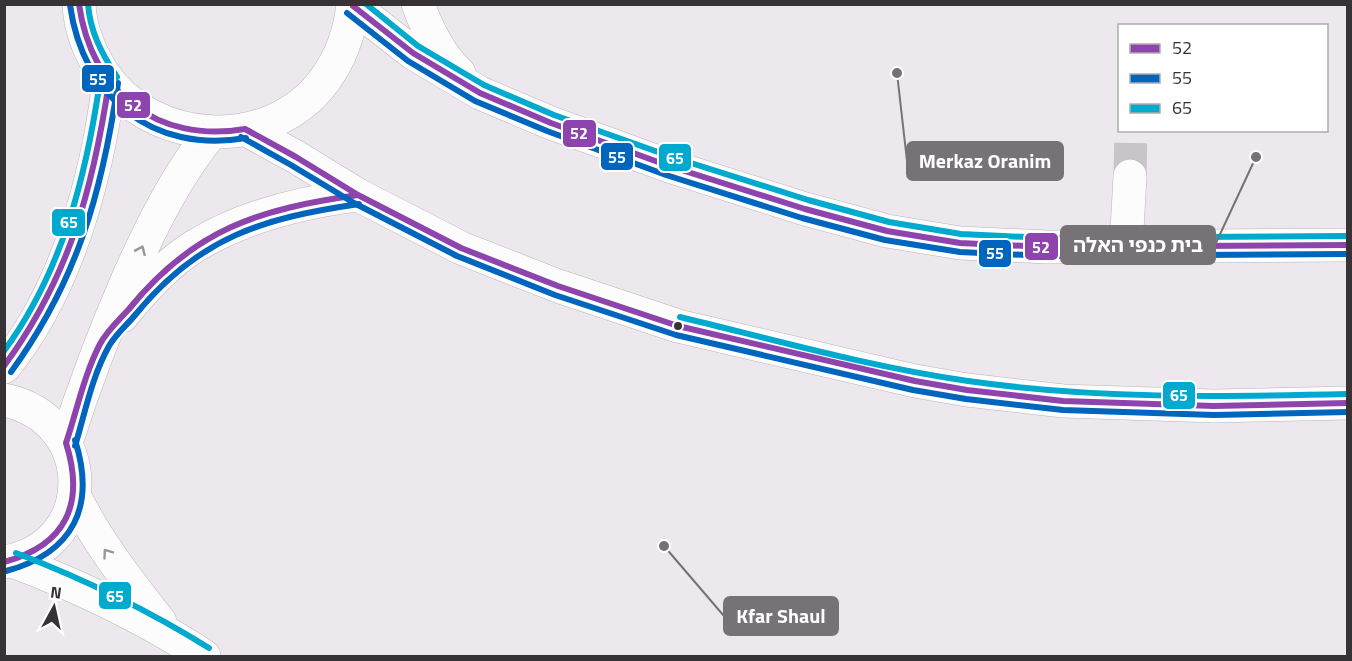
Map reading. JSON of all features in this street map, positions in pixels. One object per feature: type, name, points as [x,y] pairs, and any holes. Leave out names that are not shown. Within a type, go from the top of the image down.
[{"type":"street","points":[[79,4],[86,41],[95,62],[109,82],[121,95],[148,115],[170,125],[194,131],[211,133],[245,129],[283,115],[304,101],[323,82],[339,56],[347,38],[353,5],[413,53],[480,93],[551,123],[669,166],[805,209],[887,231],[960,243],[1047,247],[1347,245]]},
{"type":"street","points":[[418,4],[426,27],[439,49],[455,70],[480,93]]},
{"type":"street","points":[[4,367],[21,346],[38,318],[58,276],[84,207],[100,144],[109,82]]},
{"type":"street","points":[[245,129],[358,195],[460,248],[558,286],[678,326],[915,381],[968,390],[1063,401],[1214,406],[1347,403]]},
{"type":"street","points":[[66,443],[101,343],[147,237],[192,157],[211,133]]},
{"type":"street","points":[[1126,248],[1130,176]]},
{"type":"street","points":[[101,343],[136,299],[163,271],[194,246],[232,227],[279,211],[320,200],[358,195]]},
{"type":"street","points":[[4,400],[16,402],[40,414],[50,422],[66,443],[75,469],[75,495],[66,520],[49,542],[38,550],[9,562]]},
{"type":"street","points":[[75,495],[87,523],[102,547],[168,633]]},
{"type":"street","points":[[9,562],[75,585],[168,633],[204,657]]},
{"type":"tunnel","points":[[1130,176],[1131,132]]},
{"type":"transit line","name":"52","points":[[79,4],[86,35],[98,63],[114,86],[134,105],[157,119],[184,128],[213,132],[245,129]]},
{"type":"transit line","name":"65","points":[[88,4],[91,24],[98,42],[117,77]]},
{"type":"transit line","name":"65","points":[[366,4],[418,46],[484,85],[554,115],[672,157],[808,200],[889,222],[961,234],[1047,238],[1348,236]]},
{"type":"transit line","name":"55","points":[[70,5],[77,38],[90,67],[107,92],[128,112],[153,127],[181,137],[212,141],[246,138]]},
{"type":"transit line","name":"52","points":[[353,6],[413,53],[480,93],[551,123],[669,166],[805,209],[887,231],[960,243],[1047,247],[1348,245]]},
{"type":"transit line","name":"55","points":[[347,13],[408,61],[475,101],[547,131],[666,175],[802,218],[885,240],[960,252],[1047,256],[1348,254]]},
{"type":"transit line","name":"65","points":[[4,351],[42,289],[56,256],[79,188],[100,81]]},
{"type":"transit line","name":"52","points":[[4,366],[46,300],[75,231],[95,159],[109,82]]},
{"type":"transit line","name":"55","points":[[11,372],[53,304],[70,270],[83,235],[104,162],[118,83]]},
{"type":"transit line","name":"52","points":[[245,129],[358,195],[461,248],[558,286],[678,326],[915,381],[967,390],[1063,401],[1214,406],[1348,403]]},
{"type":"transit line","name":"55","points":[[241,137],[354,203],[457,256],[555,295],[676,335],[913,390],[966,399],[1063,410],[1214,415],[1348,412]]},
{"type":"transit line","name":"52","points":[[66,443],[89,368],[103,339],[153,282],[178,259],[204,241],[259,216],[290,207],[358,195]]},
{"type":"transit line","name":"55","points":[[75,446],[93,382],[109,346],[160,288],[184,266],[235,235],[263,225],[293,216],[359,204]]},
{"type":"transit line","name":"65","points":[[680,317],[895,368],[1015,387],[1157,395],[1348,394]]},
{"type":"transit line","name":"55","points":[[6,571],[29,563],[48,552],[63,539],[74,524],[83,486],[75,440]]},
{"type":"transit line","name":"52","points":[[4,562],[43,545],[66,519],[73,485],[66,443]]},
{"type":"transit line","name":"65","points":[[16,553],[115,596],[209,648]]},
{"type":"place","name":"Merkaz Oranim","points":[[897,73]]},
{"type":"place","name":"בית כנפי האלה","points":[[1256,157]]},
{"type":"place","name":"Kfar Shaul","points":[[664,546]]}]
